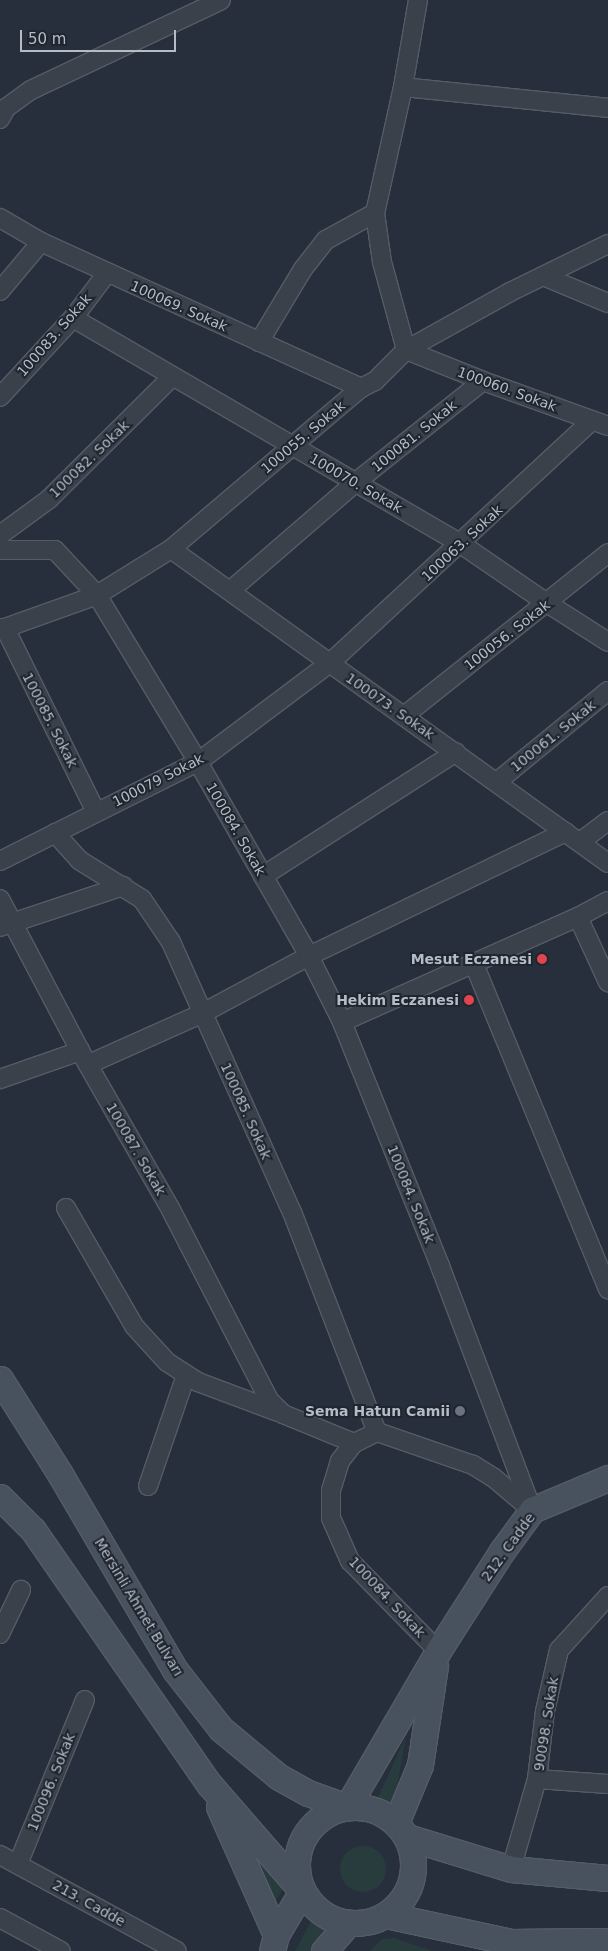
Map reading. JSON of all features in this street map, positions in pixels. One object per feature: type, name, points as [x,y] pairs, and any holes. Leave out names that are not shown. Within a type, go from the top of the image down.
[{"type":"main road","name":"Mersinli Ahmet Bulvarı","points":[[0,1379],[60,1474],[175,1670],[221,1729],[279,1777],[308,1793],[347,1807]]},
{"type":"main road","name":"212. Cadde","points":[[347,1807],[438,1651],[502,1550],[532,1510],[608,1478]]},
{"type":"main road","points":[[0,1497],[33,1530],[209,1784],[302,1891],[314,1906],[329,1918],[348,1923],[368,1922],[386,1914],[400,1903],[409,1888],[414,1871],[413,1853],[401,1830],[381,1812],[365,1807],[347,1807],[329,1812],[314,1823],[303,1838],[297,1855],[297,1873],[302,1891],[274,1943]]},
{"type":"main road","points":[[401,1830],[420,1765],[438,1651]]},
{"type":"main road","points":[[209,1784],[274,1943]]},
{"type":"main road","points":[[401,1830],[511,1869],[608,1878]]},
{"type":"main road","points":[[386,1914],[511,1942]]},
{"type":"main road","points":[[324,1951],[348,1923]]},
{"type":"main road","points":[[470,1951],[511,1942],[608,1941]]},
{"type":"street","points":[[0,119],[6,108],[31,90],[221,0]]},
{"type":"street","points":[[406,350],[382,262],[375,214],[403,86],[418,0]]},
{"type":"street","points":[[403,86],[608,108]]},
{"type":"street","points":[[259,342],[303,269],[326,240],[375,214]]},
{"type":"street","name":"100069. Sokak","points":[[0,218],[41,242],[361,388]]},
{"type":"street","points":[[0,291],[41,242]]},
{"type":"street","name":"100055. Sokak","points":[[2,628],[97,595],[171,549],[361,388],[375,381],[406,350],[543,276],[608,244]]},
{"type":"street","name":"100083. Sokak","points":[[0,397],[72,318],[107,273]]},
{"type":"street","points":[[543,276],[608,303]]},
{"type":"street","name":"100070. Sokak","points":[[72,318],[461,544],[608,642]]},
{"type":"street","name":"100060. Sokak","points":[[406,350],[483,381],[600,423]]},
{"type":"street","name":"100082. Sokak","points":[[0,535],[48,499],[172,377]]},
{"type":"street","name":"100081. Sokak","points":[[231,590],[356,482],[483,381]]},
{"type":"street","name":"100063. Sokak","points":[[330,664],[461,544],[600,423]]},
{"type":"street","name":"100073. Sokak","points":[[171,549],[231,590],[330,664],[498,781],[608,863]]},
{"type":"street","name":"100084. Sokak","points":[[0,550],[55,550],[97,595],[198,762],[309,956],[342,1022],[440,1266],[532,1510]]},
{"type":"street","name":"100056. Sokak","points":[[404,716],[608,553]]},
{"type":"street","name":"100085. Sokak","points":[[2,628],[96,812]]},
{"type":"street","name":"100079 Sokak","points":[[0,861],[198,762],[330,664]]},
{"type":"street","name":"100061. Sokak","points":[[498,781],[608,691]]},
{"type":"street","points":[[263,876],[456,752]]},
{"type":"street","points":[[1,1074],[84,1057],[203,1013],[309,956],[608,822]]},
{"type":"street","name":"100085. Sokak","points":[[55,833],[80,860],[142,898],[171,942],[292,1212],[377,1432]]},
{"type":"street","points":[[6,925],[123,886]]},
{"type":"street","name":"100087. Sokak","points":[[0,899],[6,925],[84,1057],[170,1210],[269,1400],[283,1414]]},
{"type":"street","points":[[342,1022],[578,917],[608,901]]},
{"type":"street","points":[[578,917],[608,982]]},
{"type":"street","points":[[474,964],[608,1289]]},
{"type":"street","points":[[66,1208],[134,1326],[167,1362],[198,1382],[354,1443]]},
{"type":"street","points":[[148,1486],[186,1375]]},
{"type":"street","points":[[377,1432],[473,1465],[494,1478],[532,1510]]},
{"type":"street","name":"100084. Sokak","points":[[377,1432],[354,1443],[340,1461],[331,1491],[332,1518],[350,1561],[438,1651]]},
{"type":"street","points":[[0,1634],[21,1590]]},
{"type":"street","name":"90098. Sokak","points":[[511,1869],[537,1779],[545,1711],[559,1650],[608,1596]]},
{"type":"street","name":"100096. Sokak","points":[[18,1864],[85,1700]]},
{"type":"street","points":[[537,1779],[608,1784]]},
{"type":"street","name":"213. Cadde","points":[[0,1855],[177,1951]]},
{"type":"street","points":[[0,1918],[62,1951]]},
{"type":"shaded area","points":[[406,1736],[392,1815],[374,1806]]},
{"type":"shaded area","points":[[241,1833],[290,1879],[270,1909]]},
{"type":"shaded area","points":[[363,1846],[376,1850],[382,1856],[386,1869],[382,1882],[376,1888],[363,1892],[350,1888],[344,1882],[340,1869],[344,1856],[350,1850]]},
{"type":"shaded area","points":[[316,1912],[337,1928],[318,1951],[295,1951]]},
{"type":"shaded area","points":[[394,1938],[432,1951],[370,1951],[382,1939]]},
{"type":"place","name":"Mesut Eczanesi","points":[[542,959]]},
{"type":"place","name":"Hekim Eczanesi","points":[[469,1000]]},
{"type":"place","name":"Sema Hatun Camii","points":[[460,1411]]}]
